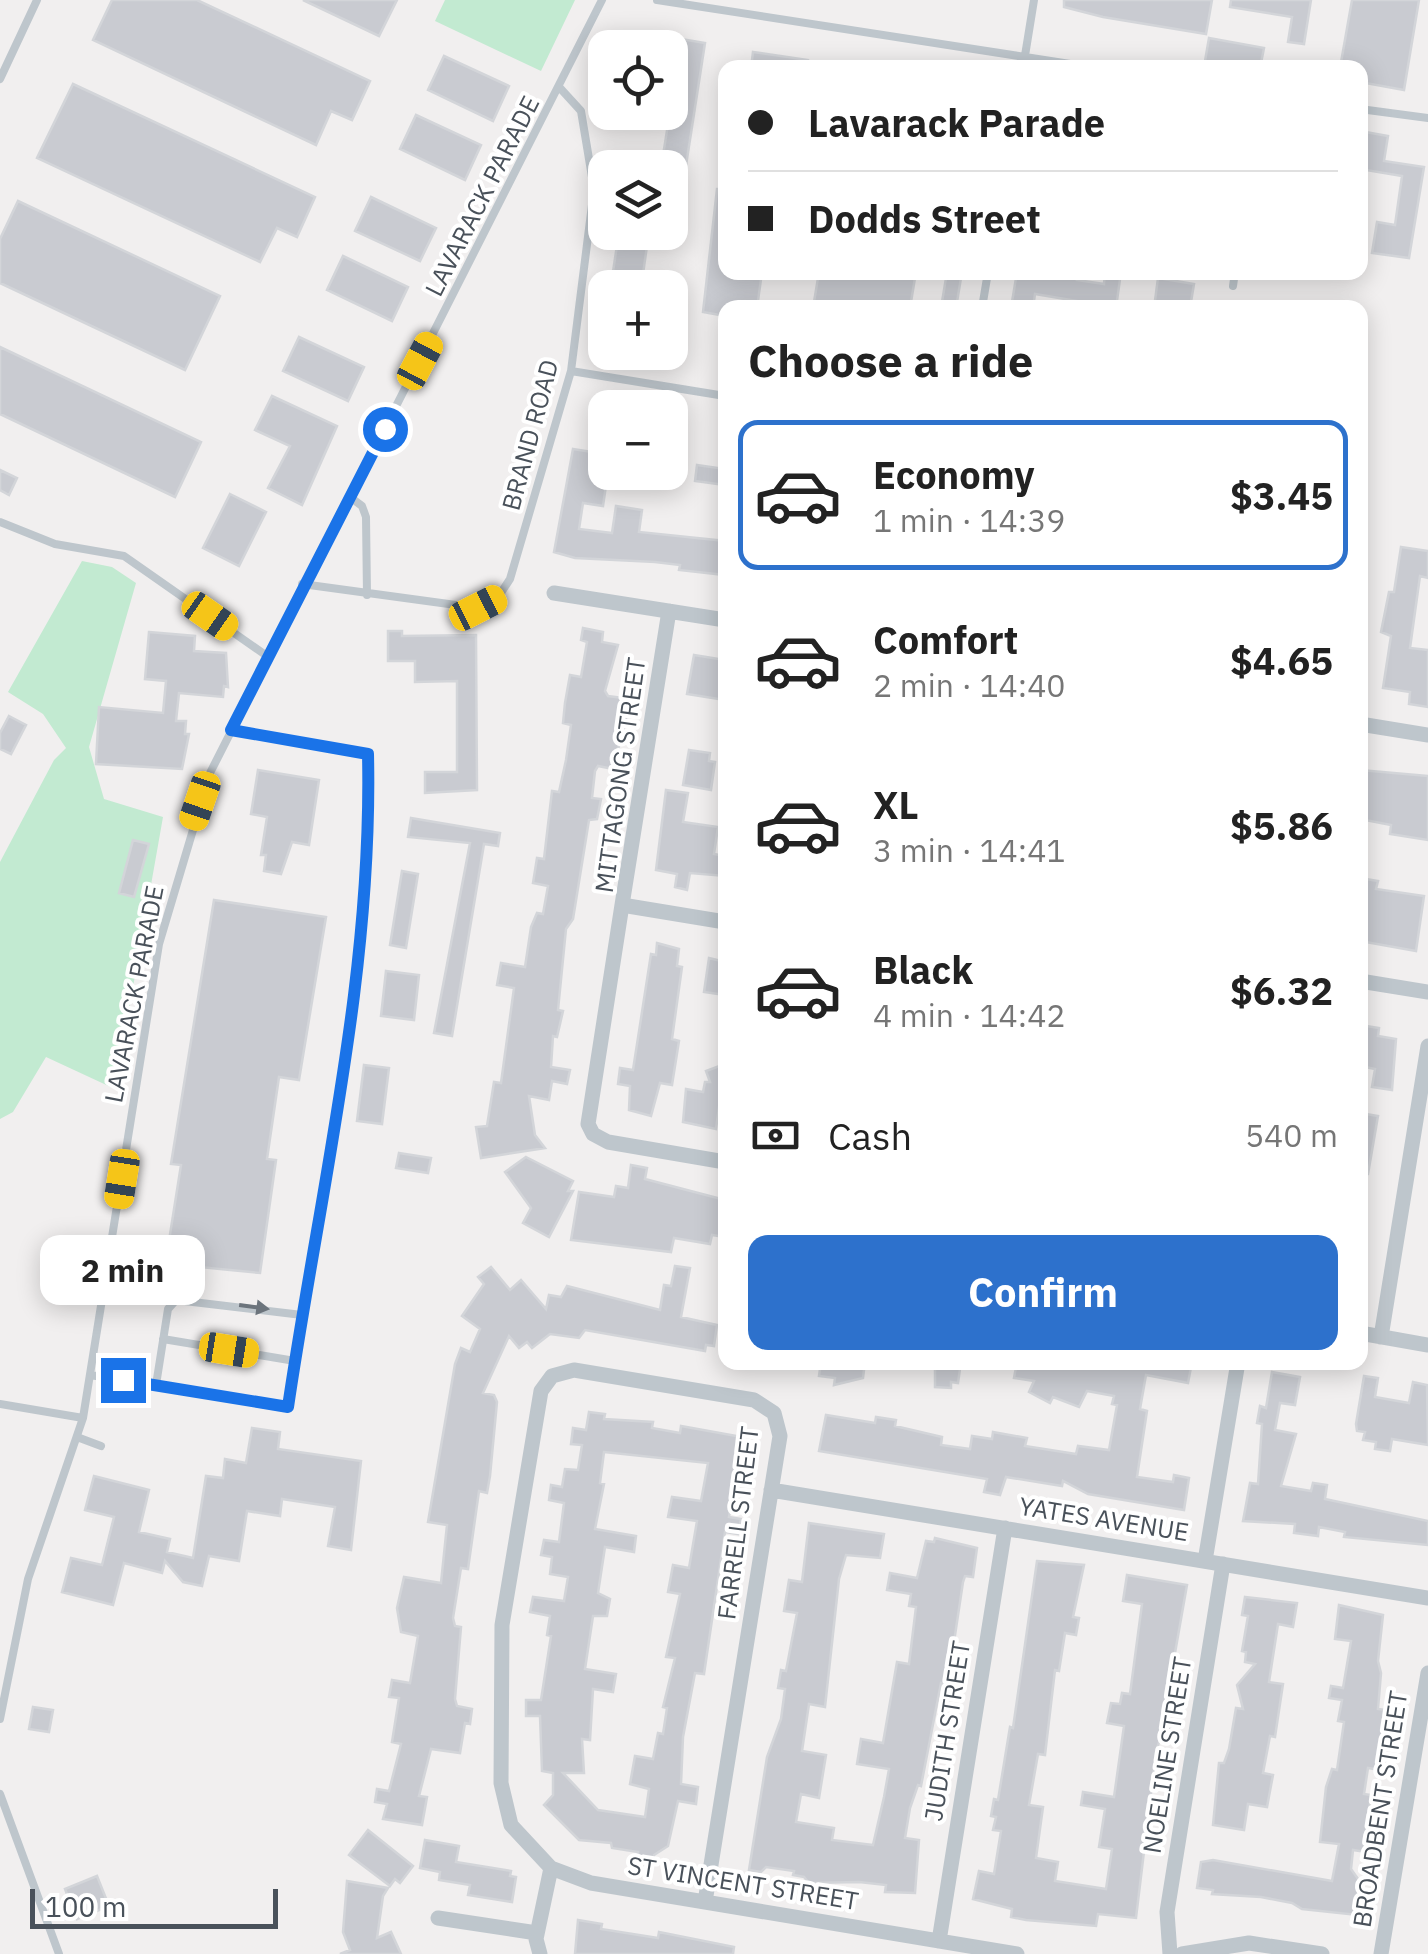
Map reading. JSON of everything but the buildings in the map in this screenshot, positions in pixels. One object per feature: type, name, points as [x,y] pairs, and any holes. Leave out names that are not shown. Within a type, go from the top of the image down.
[{"type":"street","points":[[554,592],[718,619]]},
{"type":"street","name":"MITTAGONG STREET","points":[[669,611],[622,905],[718,921]]},
{"type":"street","points":[[1368,725],[1428,735]]},
{"type":"street","points":[[622,905],[588,1124],[593,1134],[608,1142],[718,1161]]},
{"type":"street","points":[[1368,982],[1428,992]]},
{"type":"street","points":[[1381,1337],[1428,1046]]},
{"type":"street","points":[[1368,1335],[1428,1345]]},
{"type":"street","name":"FARRELL STREET","points":[[551,1868],[512,1824],[501,1783],[504,1613],[544,1385],[556,1374],[574,1370],[760,1402],[774,1413],[778,1423],[771,1490],[705,1902]]},
{"type":"street","points":[[1205,1561],[1237,1370]]},
{"type":"street","name":"YATES AVENUE","points":[[771,1490],[1428,1598]]},
{"type":"street","name":"JUDITH STREET","points":[[939,1942],[1005,1528]]},
{"type":"street","name":"NOELINE STREET","points":[[1170,1954],[1166,1923],[1223,1564]]},
{"type":"street","name":"BROADBENT STREET","points":[[1381,1954],[1428,1673]]},
{"type":"street","points":[[540,1954],[537,1933],[551,1868]]},
{"type":"street","name":"ST VINCENT STREET","points":[[551,1868],[575,1880],[1017,1954]]},
{"type":"street","points":[[438,1918],[537,1933]]},
{"type":"street","points":[[1182,1954],[1249,1942],[1322,1954]]},
{"type":"lane","points":[[0,78],[37,0]]},
{"type":"lane","name":"LAVARACK PARADE","points":[[0,1719],[28,1578],[83,1418],[158,944],[181,858],[210,773],[302,584],[602,0]]},
{"type":"lane","points":[[657,0],[1049,60]]},
{"type":"lane","points":[[1024,60],[1034,0]]},
{"type":"lane","name":"BRAND ROAD","points":[[302,584],[478,608],[497,598],[510,579],[571,372],[594,189],[581,111],[560,88]]},
{"type":"lane","points":[[1368,110],[1428,118]]},
{"type":"lane","points":[[1233,286],[1234,280]]},
{"type":"lane","points":[[571,372],[718,395]]},
{"type":"lane","points":[[350,497],[366,517],[366,594]]},
{"type":"lane","points":[[0,522],[55,544],[124,556],[268,656]]},
{"type":"lane","points":[[90,1375],[288,1407],[362,935],[370,852],[368,754],[231,730]]},
{"type":"lane","points":[[156,1385],[168,1309],[176,1300],[302,1315]]},
{"type":"lane","points":[[163,1339],[295,1361]]},
{"type":"lane","points":[[0,1404],[83,1418]]},
{"type":"lane","points":[[76,1436],[102,1446]]},
{"type":"lane","points":[[0,1794],[59,1954]]},
{"type":"green space","points":[[445,0],[575,0],[541,71],[435,21]]},
{"type":"green space","points":[[82,561],[112,567],[136,583],[89,747],[104,799],[163,817],[115,1089],[46,1057],[13,1112],[0,1119],[0,862],[54,760],[66,748],[43,714],[8,692]]},
{"type":"route","points":[[123,1380],[288,1407],[362,935],[370,852],[368,754],[231,730],[302,584],[385,429]]}]
